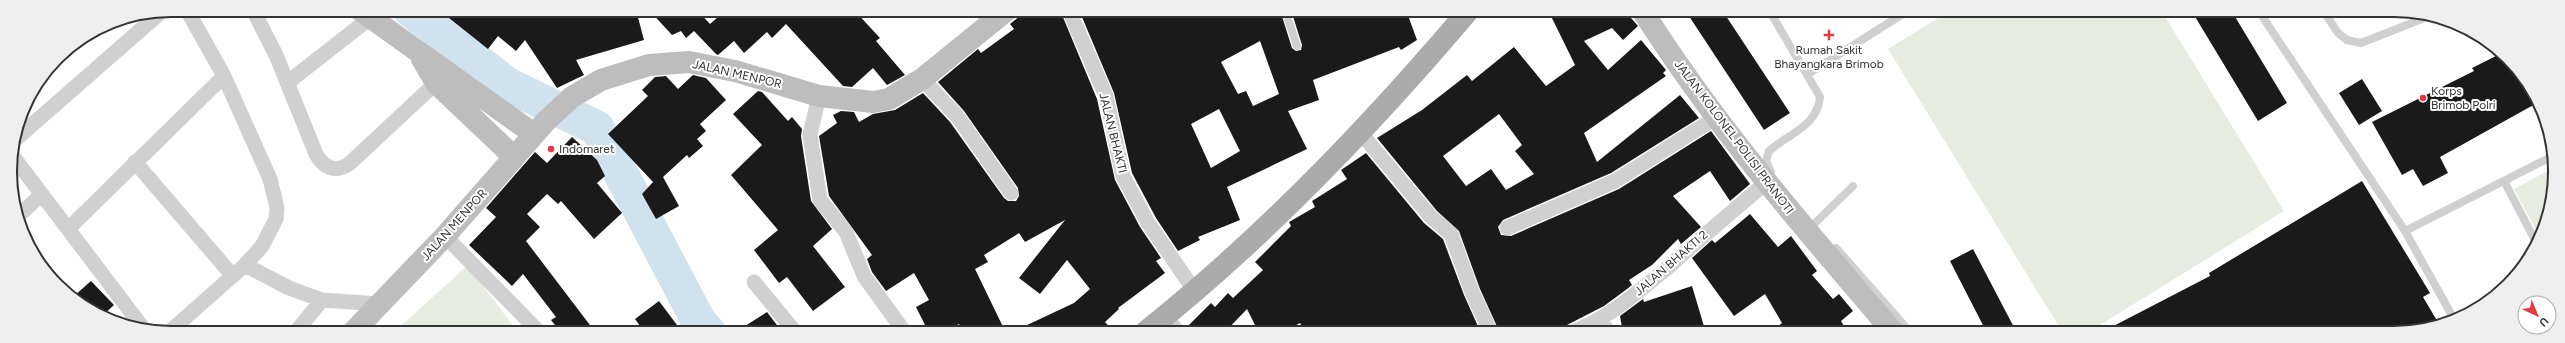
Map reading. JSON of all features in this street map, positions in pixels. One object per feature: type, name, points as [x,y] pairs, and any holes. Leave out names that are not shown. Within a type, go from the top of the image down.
[{"type":"main road","points":[[1153,326],[1298,197],[1360,132],[1463,17]]},
{"type":"street","points":[[176,326],[245,265],[271,233],[276,219],[277,208],[270,179],[224,76],[192,17]]},
{"type":"street","points":[[256,17],[287,83],[318,157],[328,167],[339,169],[349,164],[436,83]]},
{"type":"street","points":[[287,83],[362,17]]},
{"type":"street","points":[[369,17],[419,53],[540,127]]},
{"type":"street","name":"JALAN MENPOR","points":[[359,326],[445,236],[540,127],[572,97],[595,83],[648,65],[684,62],[734,71],[819,96],[873,102],[889,99],[922,79],[980,34],[999,17]]},
{"type":"street","name":"JALAN BHAKTI","points":[[1072,17],[1106,96],[1123,176],[1148,223],[1194,290]]},
{"type":"street","name":"JALAN KOLONEL POLISI PRANOTI","points":[[1647,17],[1717,117],[1772,182],[1888,326]]},
{"type":"street","points":[[22,133],[156,18]]},
{"type":"street","points":[[419,53],[436,83],[514,158]]},
{"type":"street","points":[[68,229],[134,162],[224,76]]},
{"type":"street","points":[[922,79],[962,122],[1011,193]]},
{"type":"street","points":[[819,96],[810,135],[820,200],[846,232],[864,276],[900,326]]},
{"type":"street","points":[[1507,228],[1615,181],[1717,117]]},
{"type":"street","points":[[1360,132],[1431,217],[1451,234],[1472,292],[1489,326]]},
{"type":"street","points":[[17,162],[139,323]]},
{"type":"street","points":[[134,162],[232,275]]},
{"type":"street","name":"JALAN BHAKTI 2","points":[[1589,326],[1647,285],[1772,182]]},
{"type":"street","points":[[22,212],[41,195]]},
{"type":"street","points":[[445,236],[533,326]]},
{"type":"street","points":[[245,265],[289,288],[322,300],[380,304]]},
{"type":"street","points":[[754,282],[790,326]]},
{"type":"street","points":[[301,326],[322,300]]},
{"type":"street","points":[[1165,316],[1173,326]]},
{"type":"street","points":[[1600,319],[1604,326]]},
{"type":"lane","points":[[1287,17],[1297,46]]},
{"type":"lane","points":[[1772,182],[1766,164],[1767,154],[1774,146],[1807,124],[1818,111],[1820,97],[1808,74],[1773,17]]},
{"type":"lane","points":[[1808,74],[1898,17]]},
{"type":"lane","points":[[2263,17],[2405,231],[2451,315]]},
{"type":"lane","points":[[2328,17],[2338,33],[2347,40],[2361,43],[2419,19]]},
{"type":"lane","points":[[2405,231],[2548,159]]},
{"type":"lane","points":[[2504,181],[2534,236]]},
{"type":"lane","points":[[1814,224],[1853,186]]},
{"type":"lane","points":[[1829,241],[1905,326]]},
{"type":"shaded area","points":[[1940,17],[2165,17],[2284,211],[2098,326],[2059,326],[1888,49]]},
{"type":"shaded area","points":[[2548,171],[2547,192],[2543,211],[2536,230],[2514,189]]},
{"type":"shaded area","points":[[468,265],[513,326],[401,326]]},
{"type":"building","points":[[448,17],[638,17],[644,40],[576,60],[584,75],[557,88],[525,40],[516,51],[498,36],[488,49]]},
{"type":"building","points":[[655,17],[704,17],[710,24],[718,17],[860,17],[880,38],[876,41],[905,75],[887,85],[873,68],[852,87],[843,86],[786,24],[772,38],[767,32],[744,53],[734,41],[718,55],[694,31],[686,38],[681,31],[672,35]]},
{"type":"building","points":[[1018,17],[1063,17],[1097,99],[1115,180],[1140,227],[1161,258],[1156,261],[1165,273],[1118,308],[1119,309],[1105,322],[1109,326],[1025,326],[1074,303],[1090,289],[1067,260],[1040,294],[1019,278],[1065,220],[1025,242],[1019,233],[984,255],[988,262],[975,269],[1003,326],[960,326],[959,324],[955,326],[926,326],[916,307],[929,300],[914,273],[886,291],[872,272],[867,259],[872,255],[829,196],[819,136],[837,123],[833,115],[841,111],[854,112],[859,122],[873,114],[895,110],[923,93],[950,122],[1004,198],[1008,201],[1016,201],[1019,196],[1018,188],[964,111],[938,82],[978,49],[981,53],[1014,29],[1010,24]]},
{"type":"building","points":[[1082,17],[1282,17],[1292,48],[1296,51],[1301,50],[1302,45],[1293,17],[1409,17],[1417,40],[1401,50],[1399,47],[1313,80],[1319,100],[1288,111],[1307,149],[1227,187],[1240,220],[1198,237],[1200,240],[1178,251],[1156,218],[1132,173],[1114,93]],"holes":[[[1260,41],[1279,94],[1253,106],[1246,91],[1238,94],[1221,62]],[[1219,109],[1240,151],[1211,168],[1191,124]]]},
{"type":"building","points":[[1551,17],[1630,17],[1638,26],[1623,40],[1612,28],[1584,41],[1608,70],[1641,40],[1666,70],[1663,73],[1666,76],[1584,133],[1597,162],[1680,95],[1699,118],[1611,173],[1503,220],[1498,227],[1501,235],[1511,236],[1619,189],[1711,131],[1750,184],[1730,201],[1710,171],[1673,196],[1701,227],[1681,244],[1678,239],[1652,265],[1629,280],[1632,285],[1604,306],[1566,326],[1497,326],[1480,289],[1459,231],[1437,211],[1377,138],[1422,110],[1467,75],[1472,81],[1514,47],[1546,86],[1575,65]],"holes":[[[1499,114],[1522,145],[1515,151],[1534,174],[1506,190],[1491,169],[1466,186],[1443,156]]]},
{"type":"building","points":[[1690,17],[1727,17],[1790,113],[1764,130]]},
{"type":"building","points":[[2195,17],[2235,17],[2287,103],[2258,121]]},
{"type":"building","points":[[2496,56],[2516,77],[2533,105],[2440,157],[2448,173],[2423,186],[2413,169],[2402,175],[2372,122],[2474,71],[2472,68]]},
{"type":"building","points":[[693,75],[706,78],[726,100],[700,124],[706,131],[697,139],[703,146],[689,158],[687,155],[663,177],[679,206],[656,219],[642,194],[653,182],[608,134],[648,96],[642,90],[655,77],[666,76],[678,89]]},
{"type":"building","points":[[2362,79],[2382,111],[2359,125],[2339,93]]},
{"type":"building","points":[[758,91],[762,92],[788,121],[792,117],[802,129],[801,136],[811,201],[832,229],[813,246],[845,287],[813,311],[787,277],[779,283],[754,250],[778,230],[731,175],[762,145],[733,114]]},
{"type":"building","points":[[572,137],[597,160],[605,176],[597,183],[622,213],[594,239],[561,201],[558,204],[547,194],[527,214],[540,227],[526,241],[591,326],[556,326],[551,320],[556,317],[523,274],[512,286],[469,245],[496,217],[486,208],[535,152],[547,163]]},
{"type":"building","points":[[1366,153],[1424,223],[1443,239],[1464,295],[1478,326],[1302,326],[1300,323],[1295,326],[1256,326],[1247,309],[1231,326],[1188,326],[1211,303],[1215,307],[1228,293],[1233,298],[1263,270],[1255,262],[1291,226],[1289,222],[1315,207],[1312,201],[1347,179],[1341,170]]},
{"type":"building","points":[[2362,181],[2430,293],[2423,297],[2437,320],[2404,326],[2114,326],[2210,276],[2209,273]]},
{"type":"building","points":[[1750,214],[1778,247],[1791,236],[1817,271],[1812,275],[1833,299],[1839,294],[1853,311],[1841,321],[1844,326],[1778,326],[1782,323],[1765,294],[1734,316],[1692,258],[1712,240],[1715,243]]},
{"type":"building","points":[[1973,249],[2013,326],[1983,326],[1950,261]]},
{"type":"building","points":[[91,281],[114,305],[107,312],[77,294]]},
{"type":"building","points":[[1692,286],[1704,326],[1622,326],[1620,316],[1643,299],[1644,302]]},
{"type":"building","points":[[659,301],[678,326],[640,326],[635,319]]},
{"type":"building","points":[[767,312],[778,326],[745,326]]},
{"type":"waterway","points":[[420,17],[508,85],[597,128],[698,320],[703,326]]},
{"type":"place","name":"Rumah Sakit Bhayangkara Brimob","points":[[1829,35]]},
{"type":"place","name":"Korps Brimob Polri","points":[[2423,98]]},
{"type":"place","name":"Indomaret","points":[[551,149]]}]
